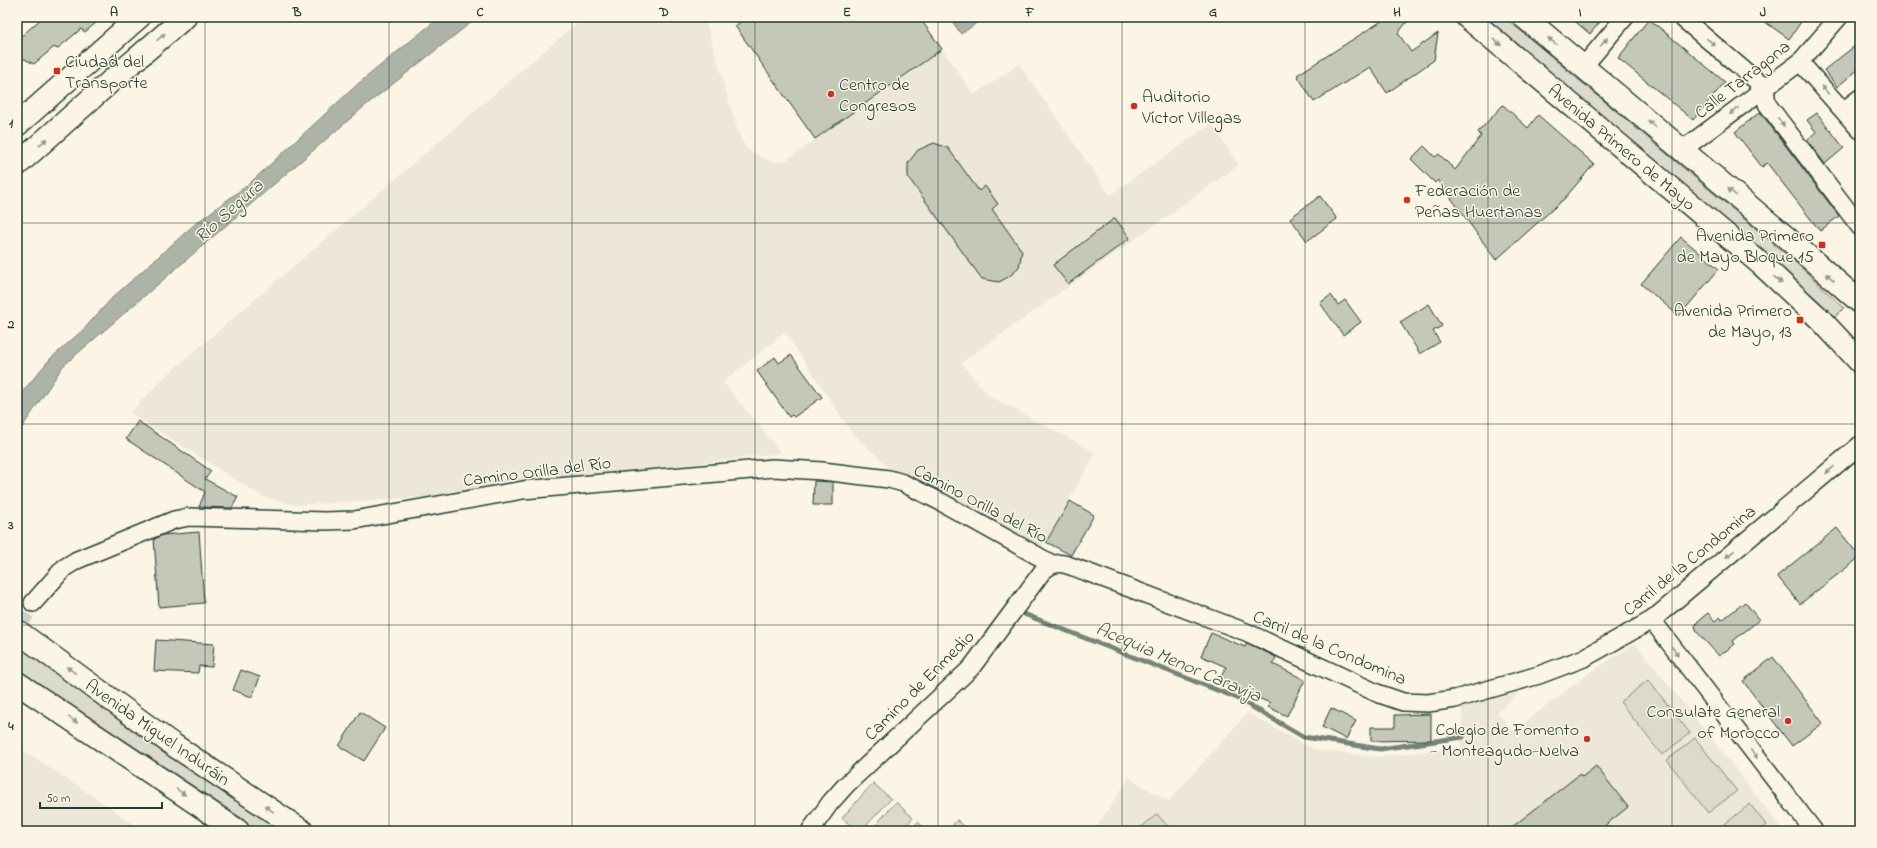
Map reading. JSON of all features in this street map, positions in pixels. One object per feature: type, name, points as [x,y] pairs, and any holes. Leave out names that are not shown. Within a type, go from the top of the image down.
[{"type":"main road","points":[[17,125],[139,17]]},
{"type":"main road","points":[[17,165],[68,118],[185,17]]},
{"type":"main road","name":"Avenida Primero de Mayo","points":[[1467,17],[1762,265],[1820,319],[1860,362]]},
{"type":"main road","name":"Avenida Primero de Mayo","points":[[1524,17],[1860,302]]},
{"type":"main road","name":"Avenida Miguel Induráin","points":[[17,631],[172,744],[302,831]]},
{"type":"main road","name":"Avenida Miguel Induráin","points":[[17,683],[238,831]]},
{"type":"street","points":[[1583,67],[1625,17]]},
{"type":"street","points":[[1681,17],[1765,88],[1767,104],[1860,227]]},
{"type":"street","name":"Calle Tarragona","points":[[1682,150],[1800,62],[1835,18]]},
{"type":"street","points":[[1800,62],[1844,110],[1860,130]]},
{"type":"street","points":[[17,114],[48,98]]},
{"type":"street","points":[[1844,110],[1860,98]]},
{"type":"street","name":"Carril de la Condomina","points":[[1052,564],[1061,563],[1084,571],[1246,632],[1377,693],[1403,702],[1428,703],[1455,699],[1539,675],[1584,658],[1652,620],[1860,445]]},
{"type":"street","name":"Camino Orilla del Río","points":[[33,604],[60,572],[77,560],[174,520],[189,517],[325,521],[354,520],[523,490],[773,468],[822,471],[903,483],[941,502],[1052,564]]},
{"type":"street","name":"Camino de Enmedio","points":[[810,831],[830,803],[846,785],[971,668],[1042,572],[1052,564]]},
{"type":"street","points":[[1652,620],[1814,831]]},
{"type":"shaded area","points":[[584,17],[703,17],[705,19],[737,129],[742,141],[748,150],[770,161],[780,162],[788,159],[942,49],[974,95],[1019,64],[1110,195],[1211,124],[1239,165],[961,363],[988,395],[1096,453],[1040,551],[892,470],[853,434],[785,332],[723,382],[781,453],[440,496],[296,505],[263,497],[130,413],[167,375]]},
{"type":"shaded area","points":[[968,17],[985,17],[974,25]]},
{"type":"shaded area","points":[[1484,17],[1504,17],[1795,262],[1844,308],[1835,317],[1763,251]]},
{"type":"shaded area","name":"Colegio de Fomento - Monteagudo-Nelva","points":[[1635,643],[1736,769],[1783,831],[1094,831],[1129,778],[1169,801],[1247,713],[1315,750],[1378,757],[1461,747],[1462,707],[1519,693],[1497,712],[1513,731],[1588,674]]},
{"type":"shaded area","points":[[17,644],[152,745],[282,831],[261,831],[17,669]]},
{"type":"shaded area","points":[[1648,680],[1690,733],[1662,755],[1620,702]]},
{"type":"shaded area","points":[[1695,738],[1737,791],[1708,813],[1667,760]]},
{"type":"shaded area","points":[[17,746],[137,827],[134,831],[17,831]]},
{"type":"shaded area","points":[[873,783],[891,799],[861,831],[857,831],[842,818]]},
{"type":"shaded area","points":[[896,802],[913,818],[901,831],[870,831]]},
{"type":"shaded area","points":[[1750,804],[1766,825],[1759,831],[1716,831]]},
{"type":"shaded area","points":[[1157,814],[1172,831],[1137,831]]},
{"type":"shaded area","points":[[957,820],[970,831],[948,831]]},
{"type":"shaded area","points":[[918,822],[928,831],[910,831]]},
{"type":"water","name":"Río Segura","points":[[440,17],[478,17],[366,105],[63,366],[17,435],[17,398],[50,359],[84,329],[112,298],[195,224],[250,183],[359,83]]},
{"type":"water","points":[[949,17],[968,17],[974,25],[961,34]]},
{"type":"building","points":[[43,17],[103,17],[85,32],[81,29],[57,49],[54,47],[34,64],[17,55],[17,40]]},
{"type":"building","name":"Centro de Congresos","points":[[747,17],[919,17],[942,49],[815,139],[735,26]]},
{"type":"building","points":[[1388,17],[1411,17],[1398,33],[1411,52],[1438,33],[1434,60],[1387,93],[1370,67],[1314,102],[1297,75]]},
{"type":"building","points":[[1570,17],[1604,17],[1590,34]]},
{"type":"building","points":[[1758,17],[1794,17],[1801,22],[1789,39]]},
{"type":"building","points":[[1649,19],[1725,82],[1693,120],[1618,58]]},
{"type":"building","points":[[1860,42],[1860,68],[1837,87],[1824,70]]},
{"type":"building","points":[[1503,105],[1528,128],[1538,115],[1594,164],[1564,199],[1496,260],[1438,180],[1435,183],[1411,159],[1424,146],[1435,157],[1439,154],[1455,170],[1481,136],[1478,132]]},
{"type":"building","points":[[1760,112],[1839,216],[1820,231],[1767,163],[1762,167],[1735,132]]},
{"type":"building","points":[[1817,113],[1844,148],[1825,164],[1807,140],[1816,132],[1807,120]]},
{"type":"building","points":[[934,143],[948,148],[979,191],[985,186],[998,204],[992,209],[1022,251],[1019,267],[1010,276],[999,282],[982,279],[908,177],[908,163],[918,150]]},
{"type":"building","points":[[1320,196],[1337,219],[1307,241],[1290,218]]},
{"type":"building","points":[[1115,218],[1130,238],[1068,284],[1053,265]]},
{"type":"building","points":[[1681,237],[1719,269],[1679,316],[1641,284]]},
{"type":"building","points":[[1331,295],[1338,305],[1345,300],[1361,322],[1343,335],[1320,303]]},
{"type":"building","points":[[1429,304],[1442,326],[1433,331],[1440,342],[1420,354],[1400,322]]},
{"type":"building","points":[[791,355],[822,397],[794,417],[792,415],[789,417],[757,371],[775,357],[779,363]]},
{"type":"building","points":[[138,421],[211,471],[205,479],[238,497],[232,508],[199,507],[205,492],[126,439]]},
{"type":"building","points":[[814,481],[833,482],[833,505],[813,505]]},
{"type":"building","points":[[1070,501],[1094,515],[1071,555],[1046,542]]},
{"type":"building","points":[[1837,528],[1860,557],[1800,604],[1777,576]]},
{"type":"building","points":[[199,532],[204,603],[159,607],[154,539],[163,535]]},
{"type":"building","points":[[1745,602],[1759,620],[1733,641],[1735,644],[1719,656],[1697,632],[1695,626],[1698,621],[1708,613],[1715,621],[1720,617],[1722,620]]},
{"type":"building","points":[[1211,633],[1245,647],[1247,643],[1276,657],[1273,664],[1305,680],[1287,716],[1268,707],[1270,703],[1219,681],[1226,667],[1201,656]]},
{"type":"building","points":[[156,640],[214,644],[212,667],[199,666],[198,673],[154,671]]},
{"type":"building","points":[[1773,657],[1823,723],[1792,746],[1743,681]]},
{"type":"building","points":[[241,670],[260,677],[252,697],[233,690]]},
{"type":"building","points":[[1331,708],[1356,721],[1346,739],[1322,727]]},
{"type":"building","points":[[360,712],[385,728],[364,761],[339,746]]},
{"type":"building","points":[[1431,714],[1431,740],[1371,741],[1371,727],[1395,727],[1395,715]]},
{"type":"building","points":[[1596,766],[1628,807],[1598,831],[1507,831],[1580,774],[1582,777]]},
{"type":"waterway","name":"Acequia Menor Caravija","points":[[1024,614],[1237,698],[1304,737],[1380,749],[1463,737]]},
{"type":"tunnel","points":[[17,627],[33,603]]},
{"type":"place","name":"Ciudad del Transporte","points":[[57,71]]},
{"type":"place","name":"Centro de Congresos","points":[[831,94]]},
{"type":"place","name":"Auditorio Víctor Villegas","points":[[1134,106]]},
{"type":"place","name":"Federación de Peñas Huertanas","points":[[1407,200]]},
{"type":"place","name":"Avenida Primero de Mayo Bloque 15","points":[[1822,245]]},
{"type":"place","name":"Avenida Primero de Mayo, 13","points":[[1800,320]]},
{"type":"place","name":"Consulate General of Morocco","points":[[1788,721]]},
{"type":"place","name":"Colegio de Fomento - Monteagudo-Nelva","points":[[1587,739]]}]
